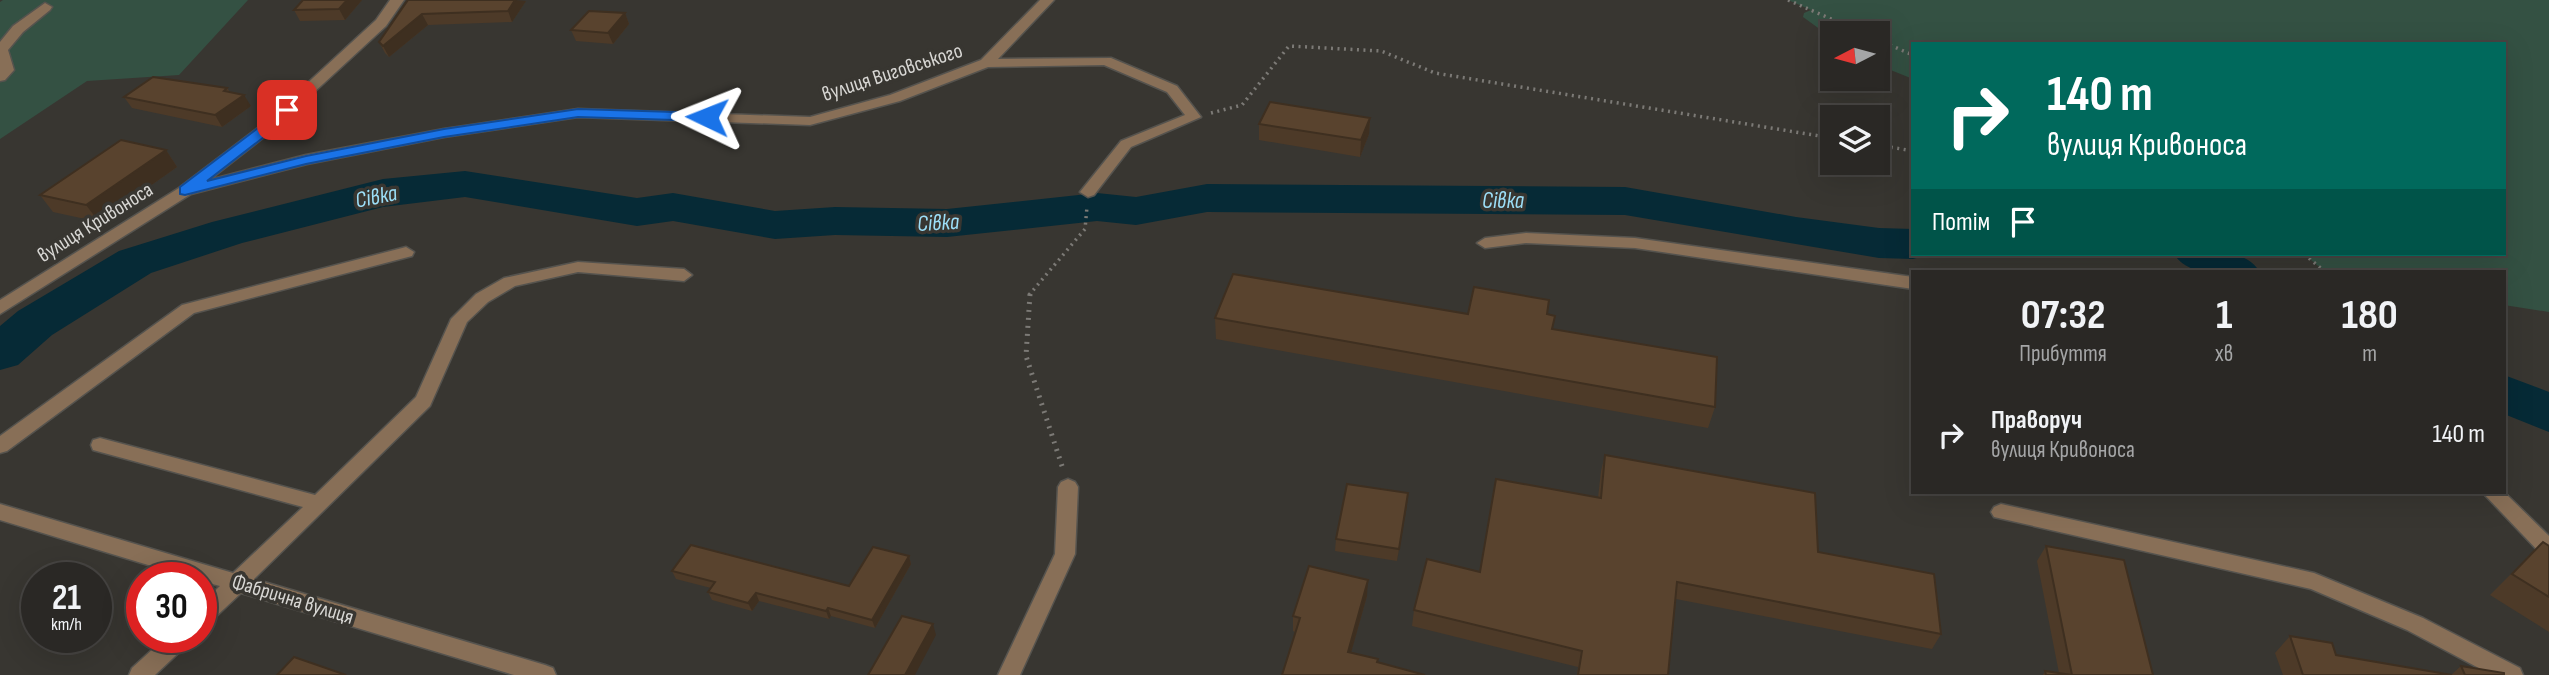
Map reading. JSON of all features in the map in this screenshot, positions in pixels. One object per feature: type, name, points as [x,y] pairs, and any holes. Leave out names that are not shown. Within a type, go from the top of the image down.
[{"type":"street","name":"вулиця Кривоноса","points":[[0,308],[185,191],[268,127],[381,23],[397,0]]},
{"type":"street","name":"вулиця Виговського","points":[[185,191],[356,150],[444,133],[578,113],[810,121],[895,98],[986,63],[1047,0]]},
{"type":"street","points":[[0,77],[7,70],[1,50],[18,29],[45,7]]},
{"type":"street","points":[[986,63],[1106,61],[1172,89],[1194,117],[1126,144],[1088,192]]},
{"type":"street","points":[[1485,243],[1526,238],[1635,243],[1911,283]]},
{"type":"street","points":[[0,446],[188,309],[406,252]]},
{"type":"street","points":[[217,603],[424,401],[460,319],[482,298],[510,282],[578,267],[684,275]]},
{"type":"street","points":[[100,446],[318,503]]},
{"type":"street","points":[[1009,675],[1065,554],[1069,487]]},
{"type":"street","points":[[2494,494],[2549,548]]},
{"type":"street","name":"Фабрична вулиця","points":[[0,512],[545,675]]},
{"type":"street","points":[[2001,512],[2314,581],[2415,624],[2512,675]]},
{"type":"street","points":[[140,675],[164,653]]},
{"type":"path","points":[[1788,0],[1836,21]]},
{"type":"path","points":[[1890,45],[1911,54]]},
{"type":"path","points":[[1194,117],[1242,105],[1289,46],[1381,51],[1435,73],[1820,136]]},
{"type":"path","points":[[1890,147],[1911,151]]},
{"type":"path","points":[[1069,487],[1026,356],[1028,296],[1085,229]]},
{"type":"path","points":[[2306,256],[2323,270]]},
{"type":"green space","points":[[248,0],[179,75],[87,81],[0,139],[0,2]]},
{"type":"green space","points":[[1788,0],[2549,0],[2549,312],[2506,305],[2506,270],[2323,270],[2306,256],[2506,256],[2506,42],[1911,42],[1911,78],[1890,70],[1890,21],[1820,21],[1820,29],[1803,17],[1804,13],[1811,10]]},
{"type":"building","points":[[303,0],[347,0],[339,9],[294,10]]},
{"type":"building","points":[[408,0],[515,0],[508,11],[422,14],[383,46],[379,42]]},
{"type":"building","points":[[589,11],[625,13],[608,33],[571,30]]},
{"type":"building","points":[[153,77],[227,88],[224,91],[244,95],[215,115],[124,97]]},
{"type":"building","points":[[1270,102],[1370,118],[1361,140],[1259,124]]},
{"type":"building","points":[[121,140],[166,150],[86,205],[40,195]]},
{"type":"building","points":[[1233,274],[1468,314],[1474,287],[1549,300],[1547,314],[1555,316],[1552,329],[1717,357],[1715,407],[1215,318]]},
{"type":"building","points":[[1605,455],[1815,493],[1818,552],[1934,574],[1941,634],[1677,582],[1668,675],[1578,675],[1582,651],[1414,610],[1427,559],[1480,572],[1496,479],[1601,498]]},
{"type":"building","points":[[1347,484],[1408,493],[1399,549],[1336,539]]},
{"type":"building","points":[[2543,542],[2549,546],[2549,597],[2512,574]]},
{"type":"building","points":[[691,545],[849,586],[873,547],[909,556],[872,620],[756,593],[748,603],[708,592],[715,582],[672,571]]},
{"type":"building","points":[[2046,546],[2124,560],[2153,675],[2072,675]]},
{"type":"building","points":[[1309,566],[1368,580],[1348,652],[1425,675],[1282,675],[1300,618],[1293,616]]},
{"type":"building","points":[[902,616],[933,624],[905,675],[868,675]]},
{"type":"building","points":[[2290,636],[2332,643],[2336,655],[2452,675],[2303,675]]},
{"type":"building","points":[[294,657],[346,675],[277,675]]},
{"type":"building","points":[[2461,666],[2504,673],[2504,675],[2465,675]]},
{"type":"building","points":[[2045,671],[2072,675],[2046,675]]},
{"type":"waterway","name":"Сівка","points":[[0,353],[35,323],[135,262],[228,232],[383,193],[465,184],[637,212],[673,207],[775,225],[835,221],[947,223],[1097,207],[1136,211],[1207,198],[1625,201],[1796,231],[1879,243],[1911,244]]},
{"type":"waterway","name":"Сівка","points":[[2202,256],[2234,270]]},
{"type":"waterway","name":"Сівка","points":[[2506,394],[2549,413]]},
{"type":"route","points":[[287,110],[185,191],[306,160],[444,133],[578,113],[707,117]]}]
